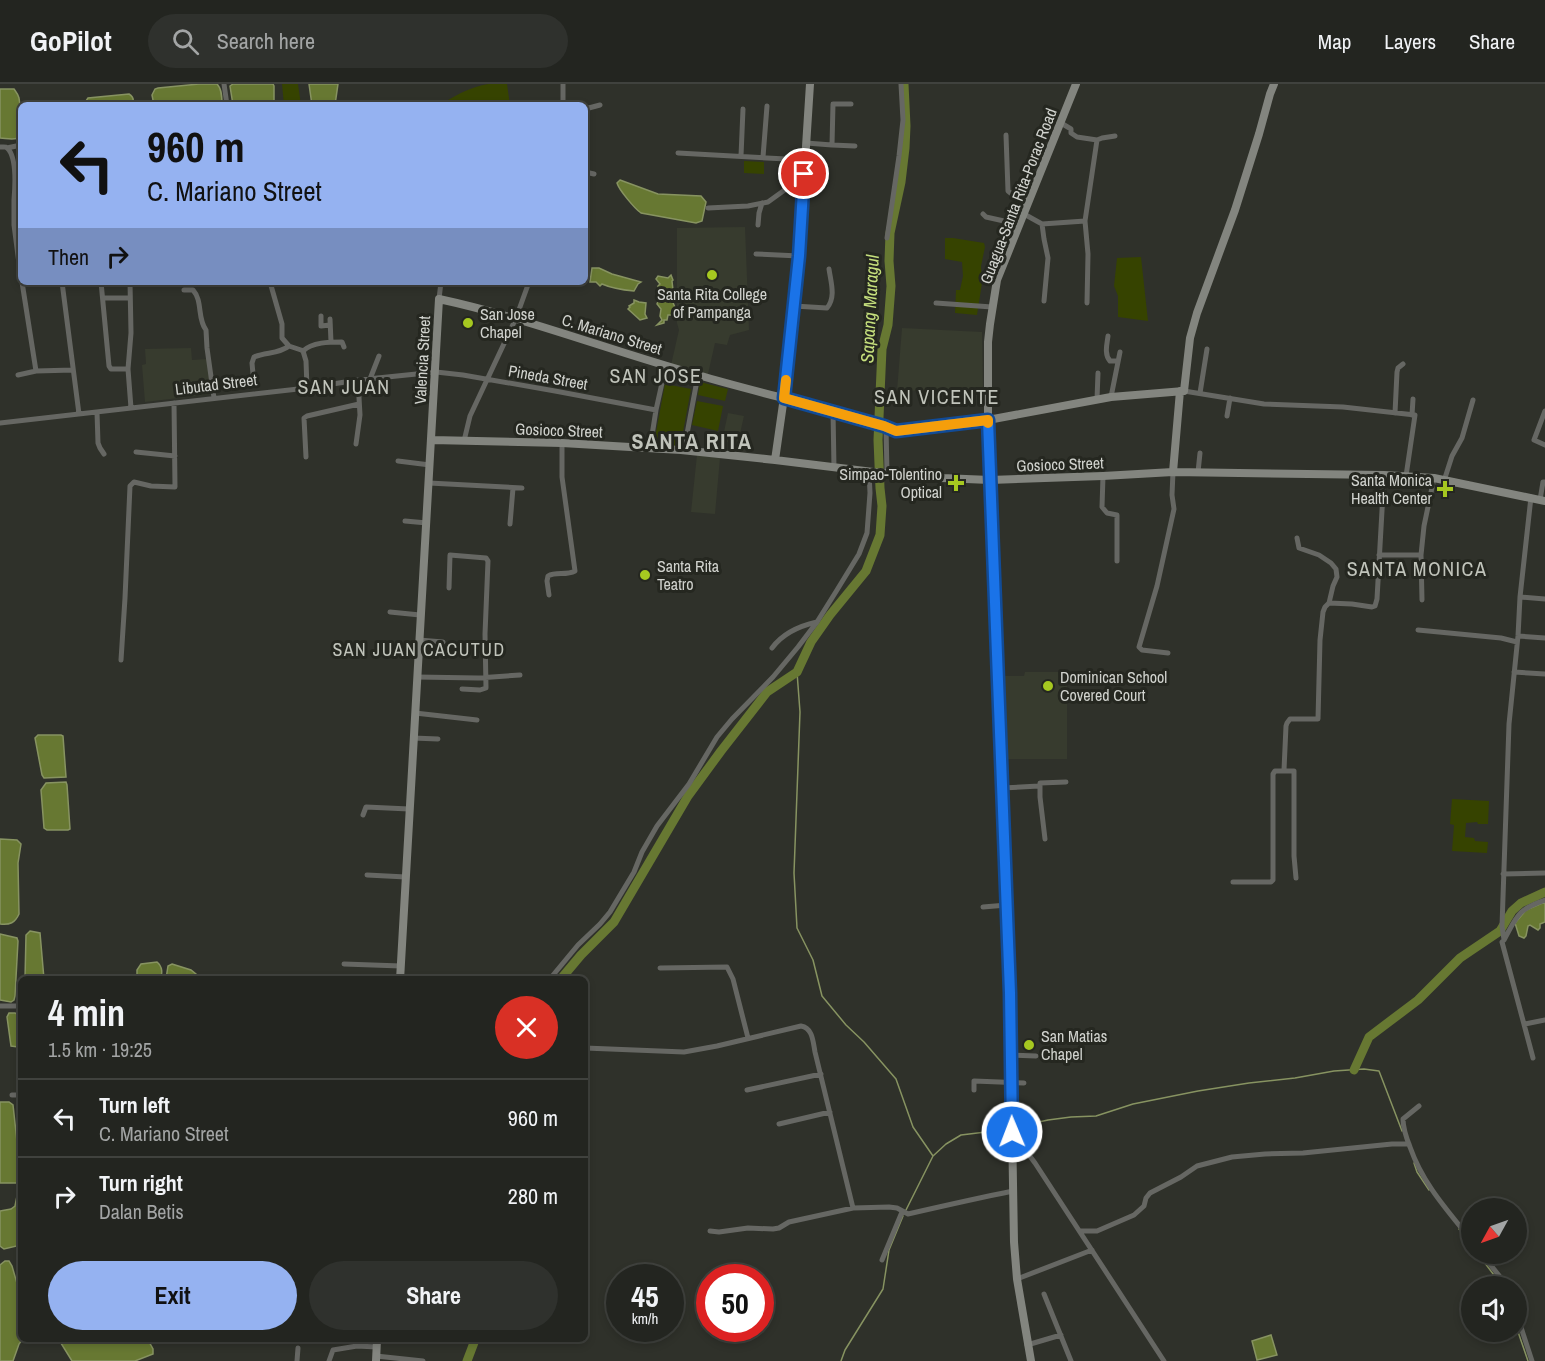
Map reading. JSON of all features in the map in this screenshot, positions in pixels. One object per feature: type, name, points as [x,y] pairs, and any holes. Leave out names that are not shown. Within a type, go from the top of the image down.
[{"type":"street","points":[[224,84],[227,102]]},
{"type":"street","points":[[563,84],[563,102]]},
{"type":"street","points":[[775,460],[799,256],[810,84]]},
{"type":"street","points":[[887,238],[903,120],[901,84]]},
{"type":"street","name":"Guagua-Santa Rita-Porac Road","points":[[1031,1361],[1017,1279],[1013,1191],[1011,1055],[988,420],[988,342],[997,280],[1076,84]]},
{"type":"street","points":[[1168,653],[1142,650],[1139,647],[1157,586],[1174,509],[1173,472],[1190,338],[1235,210],[1274,84]]},
{"type":"street","points":[[831,145],[833,104],[851,104]]},
{"type":"street","points":[[588,108],[600,105]]},
{"type":"street","points":[[763,157],[767,106]]},
{"type":"street","points":[[741,156],[743,109]]},
{"type":"street","points":[[1061,123],[1071,129],[1071,133],[1077,137],[1097,140],[1115,135]]},
{"type":"street","points":[[1006,135],[1008,191],[1029,201]]},
{"type":"street","points":[[1087,303],[1088,254],[1085,221],[1097,140]]},
{"type":"street","points":[[806,143],[855,146]]},
{"type":"street","points":[[0,147],[18,146]]},
{"type":"street","points":[[7,148],[13,162],[14,225],[18,256]]},
{"type":"street","points":[[678,153],[805,160]]},
{"type":"street","points":[[588,173],[594,174]]},
{"type":"street","points":[[708,208],[748,206],[771,201],[789,187],[803,188]]},
{"type":"street","points":[[758,225],[762,203]]},
{"type":"street","points":[[983,214],[986,217],[1004,221],[1017,230]]},
{"type":"street","points":[[1024,214],[1042,224],[1085,221]]},
{"type":"street","points":[[1042,224],[1048,258],[1044,302]]},
{"type":"street","points":[[756,254],[799,256]]},
{"type":"street","points":[[794,306],[827,308],[830,305],[832,298],[829,269]]},
{"type":"street","points":[[22,285],[36,371]]},
{"type":"street","points":[[62,285],[79,414]]},
{"type":"street","points":[[101,285],[110,367],[128,369]]},
{"type":"street","points":[[130,285],[131,333],[128,369],[131,408]]},
{"type":"street","points":[[271,285],[280,316],[282,338],[289,346],[303,351]]},
{"type":"street","name":"Valencia Street","points":[[400,976],[441,285]]},
{"type":"street","points":[[464,441],[470,416],[516,318],[528,285]]},
{"type":"street","points":[[184,290],[196,291],[198,297],[201,322],[206,330],[214,398]]},
{"type":"street","points":[[103,298],[130,298]]},
{"type":"street","name":"C. Mariano Street","points":[[439,299],[516,318],[606,348],[833,411],[896,431],[988,420],[1111,397],[1182,391]]},
{"type":"street","points":[[936,303],[992,307]]},
{"type":"street","points":[[321,316],[321,326],[330,322],[331,342]]},
{"type":"street","points":[[1108,336],[1107,358],[1110,361],[1118,361]]},
{"type":"street","points":[[303,351],[309,346],[331,342],[342,342],[344,347]]},
{"type":"street","points":[[254,385],[252,363],[254,357],[282,351],[289,346]]},
{"type":"street","points":[[1200,393],[1207,349]]},
{"type":"street","points":[[303,351],[308,388]]},
{"type":"street","points":[[1111,397],[1120,352]]},
{"type":"street","points":[[370,379],[379,356]]},
{"type":"street","points":[[1395,413],[1397,372],[1403,364]]},
{"type":"street","points":[[650,448],[666,365]]},
{"type":"street","points":[[18,375],[36,371],[73,370]]},
{"type":"street","name":"Libutad Street","points":[[0,423],[436,372]]},
{"type":"street","name":"Pineda Street","points":[[436,372],[656,410]]},
{"type":"street","points":[[1097,399],[1098,373]]},
{"type":"street","points":[[684,450],[698,375]]},
{"type":"street","points":[[356,444],[359,424],[358,380]]},
{"type":"street","points":[[1182,391],[1264,404],[1343,407],[1415,415],[1406,476]]},
{"type":"street","points":[[1227,416],[1230,398]]},
{"type":"street","points":[[1412,415],[1413,399]]},
{"type":"street","points":[[1444,481],[1452,456],[1462,438],[1473,400]]},
{"type":"street","points":[[121,660],[130,486],[134,482],[175,488],[174,403]]},
{"type":"street","points":[[306,457],[304,418],[359,404]]},
{"type":"street","points":[[833,411],[834,468]]},
{"type":"street","points":[[1545,411],[1534,440],[1545,445]]},
{"type":"street","points":[[98,412],[98,443],[104,454]]},
{"type":"street","points":[[885,427],[886,473]]},
{"type":"street","name":"Gosioco Street","points":[[432,440],[562,443],[684,450],[871,472],[990,480],[1173,472],[1406,476],[1434,478],[1539,499]]},
{"type":"street","points":[[549,595],[548,576],[571,574],[575,571],[562,477],[562,443]]},
{"type":"street","points":[[136,452],[175,456]]},
{"type":"street","points":[[1198,472],[1200,453]]},
{"type":"street","points":[[398,461],[430,465]]},
{"type":"street","points":[[552,976],[610,912],[634,872],[657,826],[689,784],[717,737],[776,673],[817,622],[860,554],[867,533],[871,472]]},
{"type":"street","points":[[1329,603],[1375,606],[1384,475]]},
{"type":"street","points":[[1103,476],[1102,507],[1107,513],[1117,515],[1117,561]]},
{"type":"street","points":[[1422,600],[1421,555],[1424,526],[1434,478]]},
{"type":"street","points":[[1504,937],[1502,926],[1503,874],[1509,724],[1520,597],[1539,499],[1545,482]]},
{"type":"street","points":[[429,483],[522,488]]},
{"type":"street","points":[[510,524],[513,488]]},
{"type":"street","points":[[1383,500],[1430,502]]},
{"type":"street","points":[[405,521],[427,524]]},
{"type":"street","points":[[1284,770],[1288,720],[1318,719],[1323,612],[1329,603],[1337,577],[1336,569],[1319,555],[1299,548],[1297,538]]},
{"type":"street","points":[[448,588],[450,555],[486,558],[488,561],[485,634],[486,687],[484,689],[462,689]]},
{"type":"street","points":[[1379,555],[1421,555]]},
{"type":"street","points":[[1520,597],[1545,599]]},
{"type":"street","points":[[390,612],[420,615]]},
{"type":"street","points":[[771,648],[779,638],[800,627],[817,622]]},
{"type":"street","points":[[1418,630],[1501,638],[1545,638]]},
{"type":"street","points":[[419,640],[443,642]]},
{"type":"street","points":[[390,647],[418,652]]},
{"type":"street","points":[[1514,672],[1545,675]]},
{"type":"street","points":[[417,677],[520,675]]},
{"type":"street","points":[[415,713],[477,720]]},
{"type":"street","points":[[413,738],[438,739]]},
{"type":"street","points":[[1233,882],[1271,882],[1273,880],[1274,774],[1275,771],[1284,770],[1294,771],[1296,878]]},
{"type":"street","points":[[1002,788],[1066,782]]},
{"type":"street","points":[[1039,786],[1045,839]]},
{"type":"street","points":[[363,815],[366,807],[409,809]]},
{"type":"street","points":[[1503,874],[1545,873]]},
{"type":"street","points":[[367,874],[406,877]]},
{"type":"street","points":[[1533,1058],[1502,942],[1521,911],[1545,900]]},
{"type":"street","points":[[983,907],[1006,905]]},
{"type":"street","points":[[344,964],[401,966]]},
{"type":"street","points":[[660,968],[727,967],[733,979],[748,1038]]},
{"type":"street","points":[[0,1006],[18,1006]]},
{"type":"street","points":[[1524,1024],[1545,1020]]},
{"type":"street","points":[[588,1048],[684,1052],[805,1026],[809,1029],[821,1074],[853,1208]]},
{"type":"street","points":[[1011,1055],[1036,1056]]},
{"type":"street","points":[[747,1090],[821,1074]]},
{"type":"street","points":[[974,1090],[975,1081],[1024,1083]]},
{"type":"street","points":[[12,1095],[18,1095]]},
{"type":"street","points":[[1419,1106],[1403,1119],[1403,1128],[1415,1163],[1426,1182],[1461,1226]]},
{"type":"street","points":[[779,1124],[830,1113]]},
{"type":"street","points":[[1012,1128],[1164,1361]]},
{"type":"street","points":[[1080,1231],[1097,1231],[1134,1215],[1144,1206],[1150,1193],[1204,1163],[1249,1155],[1409,1144]]},
{"type":"street","points":[[710,1231],[779,1228],[789,1222],[853,1208],[889,1207],[897,1208],[908,1214],[945,1204],[1013,1191]]},
{"type":"street","points":[[882,1260],[902,1212]]},
{"type":"street","points":[[1017,1279],[1092,1250]]},
{"type":"street","points":[[1490,1264],[1499,1276]]},
{"type":"street","points":[[1044,1294],[1071,1361]]},
{"type":"street","points":[[1027,1345],[1061,1335]]},
{"type":"street","points":[[1526,1342],[1532,1361]]},
{"type":"street","points":[[329,1361],[333,1350],[377,1343],[376,1359],[423,1361]]},
{"type":"street","points":[[297,1361],[298,1348]]},
{"type":"shaded area","points":[[217,84],[221,91],[222,102],[153,102],[152,95],[158,88]]},
{"type":"shaded area","points":[[233,84],[273,84],[274,102],[233,102],[230,86]]},
{"type":"shaded area","points":[[282,84],[298,84],[301,102],[284,102]]},
{"type":"shaded area","points":[[309,84],[338,84],[335,102],[312,102]]},
{"type":"shaded area","points":[[488,84],[507,84],[510,102],[445,102],[476,87]]},
{"type":"shaded area","points":[[0,89],[14,89],[19,102],[18,138],[0,138]]},
{"type":"shaded area","points":[[129,94],[133,102],[86,102],[88,98]]},
{"type":"shaded area","points":[[744,161],[764,162],[764,174],[744,173]]},
{"type":"shaded area","points":[[620,180],[658,194],[701,196],[706,202],[702,221],[696,223],[641,213],[621,190],[617,183]]},
{"type":"shaded area","name":"Santa Rita College of Pampanga","points":[[745,227],[749,330],[730,335],[727,345],[715,343],[708,374],[671,365],[679,330],[677,323],[677,228]]},
{"type":"shaded area","points":[[945,238],[984,243],[981,266],[982,283],[977,315],[955,313],[956,290],[960,290],[963,276],[962,262],[945,259]]},
{"type":"shaded area","points":[[1141,257],[1148,321],[1118,317],[1118,296],[1114,286],[1117,258]]},
{"type":"shaded area","points":[[592,268],[599,268],[641,282],[634,291],[602,284],[600,286],[596,282],[590,282]]},
{"type":"shaded area","points":[[671,275],[675,291],[675,298],[672,300],[676,310],[674,315],[668,315],[664,323],[657,325],[662,320],[661,309],[657,304],[662,292],[658,289],[660,284],[656,279],[658,276],[668,278]]},
{"type":"shaded area","points":[[634,300],[646,303],[647,318],[640,320],[628,309]]},
{"type":"shaded area","points":[[902,328],[982,332],[983,392],[963,392],[962,389],[897,391]]},
{"type":"shaded area","points":[[191,348],[192,360],[208,359],[212,394],[145,402],[142,365],[146,364],[145,349]]},
{"type":"shaded area","points":[[700,382],[728,389],[725,401],[698,395]]},
{"type":"shaded area","points":[[665,384],[691,389],[680,448],[654,443]]},
{"type":"shaded area","points":[[697,401],[723,406],[718,431],[692,425]]},
{"type":"shaded area","points":[[728,413],[744,416],[739,438],[743,439],[741,445],[722,441]]},
{"type":"shaded area","points":[[697,455],[720,458],[715,514],[691,512]]},
{"type":"shaded area","points":[[1025,672],[1067,672],[1067,759],[1006,759],[1004,676],[1024,676]]},
{"type":"shaded area","points":[[38,735],[63,736],[66,777],[44,778],[42,775],[35,738]]},
{"type":"shaded area","points":[[66,782],[70,829],[47,830],[44,828],[41,790],[46,783]]},
{"type":"shaded area","points":[[1452,799],[1489,801],[1488,824],[1466,823],[1465,837],[1488,842],[1487,853],[1452,851],[1454,825],[1450,824]]},
{"type":"shaded area","points":[[0,839],[17,840],[21,844],[18,863],[19,914],[16,920],[7,924],[0,924]]},
{"type":"shaded area","points":[[1545,902],[1545,922],[1540,924],[1538,930],[1528,926],[1526,936],[1524,938],[1519,936],[1515,923],[1526,910]]},
{"type":"shaded area","points":[[30,931],[40,933],[44,976],[25,976],[26,935]]},
{"type":"shaded area","points":[[0,934],[17,938],[18,941],[15,996],[11,1002],[0,1000]]},
{"type":"shaded area","points":[[157,962],[161,968],[161,976],[137,976],[137,970],[141,964]]},
{"type":"shaded area","points":[[172,964],[191,970],[198,976],[166,976],[168,966]]},
{"type":"shaded area","points":[[9,1013],[17,1014],[18,1047],[11,1046],[7,1017]]},
{"type":"shaded area","points":[[0,1102],[9,1102],[13,1105],[18,1151],[18,1183],[0,1183]]},
{"type":"shaded area","points":[[17,1196],[18,1246],[4,1249],[0,1246],[0,1211],[15,1206]]},
{"type":"shaded area","points":[[9,1261],[18,1287],[18,1342],[20,1342],[13,1361],[0,1361],[0,1265]]},
{"type":"shaded area","points":[[1271,1335],[1277,1355],[1257,1360],[1252,1341]]},
{"type":"shaded area","points":[[60,1342],[149,1342],[153,1349],[153,1354],[135,1361],[72,1361]]},
{"type":"waterway","name":"Sapang Maragul","points":[[563,976],[614,922],[688,796],[721,751],[767,692],[797,672],[811,642],[866,571],[880,535],[882,506],[878,440],[882,349],[888,325],[891,286],[890,233],[901,182],[905,148],[904,84]]},
{"type":"waterway","points":[[797,672],[800,712],[794,873],[797,928],[813,960],[822,996],[896,1079],[913,1127],[933,1156],[906,1210]]},
{"type":"waterway","points":[[1354,1070],[1369,1037],[1418,1000],[1460,958],[1500,931],[1512,911],[1521,903],[1545,892]]},
{"type":"waterway","points":[[1016,1126],[1071,1117],[1096,1116],[1133,1104],[1198,1091],[1334,1071],[1364,1069],[1379,1071],[1402,1131]]},
{"type":"waterway","points":[[933,1156],[946,1144],[961,1135],[994,1131],[1008,1125]]},
{"type":"waterway","points":[[1414,1163],[1429,1190]]},
{"type":"waterway","points":[[841,1361],[845,1350],[883,1289],[889,1250],[903,1216]]},
{"type":"waterway","points":[[1486,1264],[1495,1276]]},
{"type":"waterway","points":[[467,1361],[474,1342]]},
{"type":"waterway","points":[[1521,1342],[1528,1361]]},
{"type":"slow traffic","points":[[786,380],[784,398],[896,431],[988,420],[988,423]]},
{"type":"place","name":"Santa Rita College of Pampanga","points":[[712,275]]},
{"type":"place","name":"San Jose Chapel","points":[[468,323]]},
{"type":"place","name":"Simpao-Tolentino Optical","points":[[956,483]]},
{"type":"place","name":"Santa Monica Health Center","points":[[1445,489]]},
{"type":"place","name":"Santa Rita Teatro","points":[[645,575]]},
{"type":"place","name":"Dominican School Covered Court","points":[[1048,686]]},
{"type":"place","name":"San Matias Chapel","points":[[1029,1045]]},
{"type":"district","name":"SAN JOSE","points":[[656,376]]},
{"type":"district","name":"SAN JUAN","points":[[344,387]]},
{"type":"district","name":"SAN VICENTE","points":[[937,397]]},
{"type":"district","name":"SANTA RITA","points":[[692,441]]},
{"type":"district","name":"SANTA MONICA","points":[[1417,569]]},
{"type":"district","name":"SAN JUAN CACUTUD","points":[[419,650]]},
{"type":"route","points":[[804,174],[799,256],[784,398],[896,431],[988,420],[1010,993],[1012,1132]]}]
